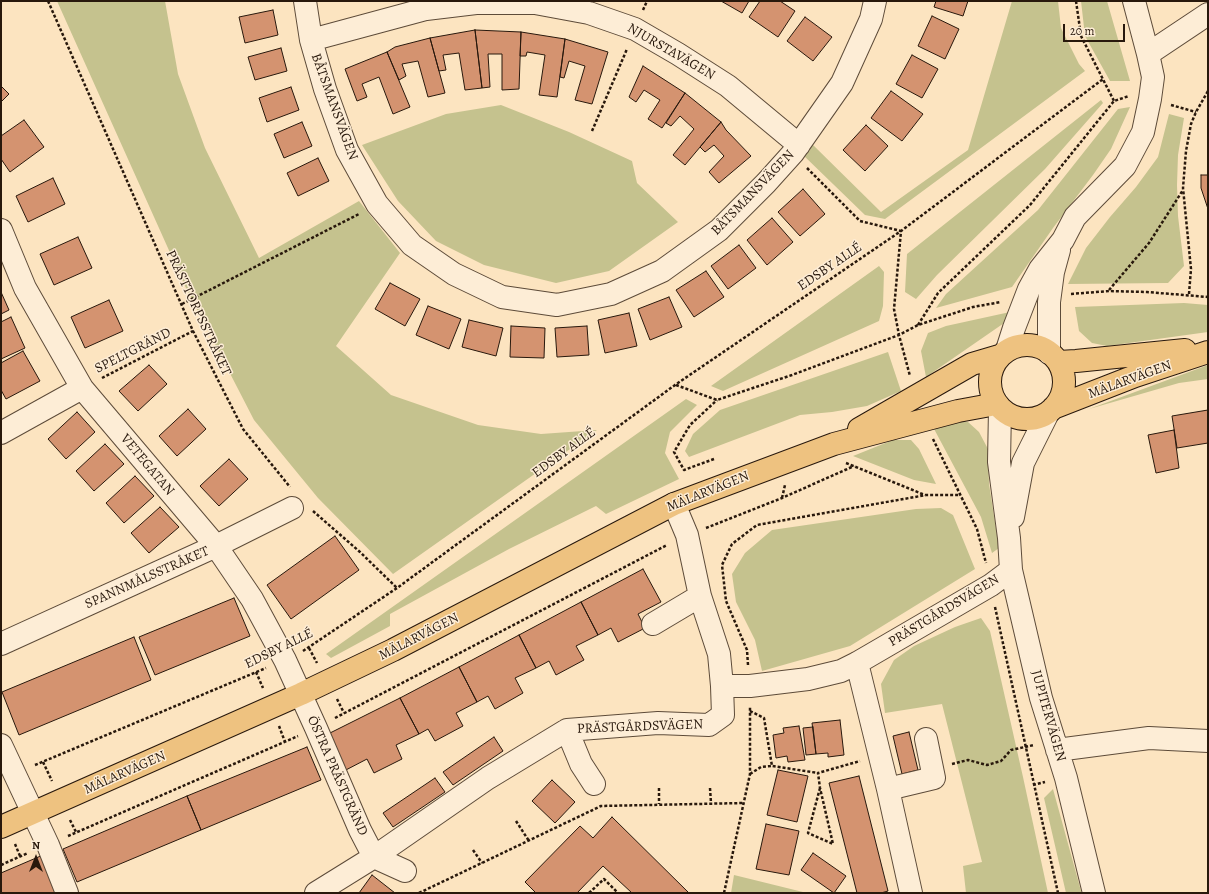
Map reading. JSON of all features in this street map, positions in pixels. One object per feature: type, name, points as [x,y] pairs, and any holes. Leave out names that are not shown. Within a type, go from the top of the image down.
[{"type":"main road","points":[[1018,346],[1036,346],[1054,357],[1062,369],[1064,378],[1059,400],[1050,412],[1031,419],[1020,418],[1010,416],[998,407],[993,397],[990,378],[994,362],[1003,353],[1018,346]]},
{"type":"main road","name":"MÄLARVÄGEN","points":[[1054,357],[1076,362],[1208,348]]},
{"type":"main road","name":"MÄLARVÄGEN","points":[[1050,412],[1135,376],[1208,352]]},
{"type":"main road","name":"MÄLARVÄGEN","points":[[837,452],[972,364],[1003,353]]},
{"type":"main road","name":"MÄLARVÄGEN","points":[[1,827],[301,694],[393,650],[674,504],[837,452],[958,411],[998,407]]},
{"type":"street","name":"BÅTSMANSVÄGEN","points":[[305,1],[311,40],[325,89],[347,150],[377,204],[412,245],[454,274],[502,297],[557,305],[610,294],[662,271],[719,230],[766,183],[796,149],[842,84],[870,19],[875,1]]},
{"type":"street","points":[[1003,353],[1029,289],[1040,269],[1063,240],[1076,217],[1125,166],[1143,132],[1153,77],[1134,1]]},
{"type":"street","name":"NJURSTAVÄGEN","points":[[311,40],[426,9],[476,3],[535,3],[589,13],[635,29],[728,86],[796,149]]},
{"type":"street","points":[[1148,54],[1208,14]]},
{"type":"street","name":"VETEGATAN","points":[[1,230],[25,288],[82,388],[216,546],[252,599],[285,660],[301,694]]},
{"type":"street","points":[[1054,357],[1049,302],[1053,272],[1063,240]]},
{"type":"street","points":[[1,433],[82,388]]},
{"type":"street","name":"JUPITERVÄGEN","points":[[998,407],[999,462],[1009,538],[1011,570],[1041,698],[1066,778],[1094,893]]},
{"type":"street","name":"JUPITERVÄGEN","points":[[1009,538],[1023,463],[1050,412]]},
{"type":"street","name":"SPANNMÅLSSTRÅKET","points":[[1,644],[216,546],[297,502]]},
{"type":"street","points":[[674,504],[687,535],[700,596],[719,654],[722,686]]},
{"type":"street","name":"PRÄSTGÅRDSVÄGEN","points":[[316,893],[374,857],[488,778],[567,730],[658,724],[709,724],[723,715],[722,686],[750,686],[808,679],[840,671],[857,663],[991,585],[1011,570]]},
{"type":"street","points":[[653,624],[700,596]]},
{"type":"street","points":[[857,663],[888,789],[911,893]]},
{"type":"street","name":"ÖSTRA PRÄSTGRÄND","points":[[301,694],[360,830],[374,857]]},
{"type":"street","points":[[567,730],[581,764],[594,784]]},
{"type":"street","points":[[1058,750],[1149,738],[1208,741]]},
{"type":"street","points":[[888,789],[934,778],[926,739]]},
{"type":"street","points":[[1,745],[48,845],[67,893]]},
{"type":"street","points":[[374,857],[405,871]]},
{"type":"path","name":"PRÄSTTORPSSTRÅKET","points":[[48,1],[193,331],[243,429],[297,502],[360,552],[397,588]]},
{"type":"path","points":[[592,131],[647,1]]},
{"type":"path","points":[[918,325],[938,293],[1030,205],[1114,101],[1081,36],[1076,1]]},
{"type":"path","name":"EDSBY ALLÉ","points":[[15,774],[285,660],[309,648],[397,588],[675,385],[901,231],[1103,79]]},
{"type":"path","points":[[1189,294],[1191,270],[1183,188],[1186,151],[1191,124],[1208,91]]},
{"type":"path","points":[[796,149],[860,221],[901,231],[894,309],[898,335],[911,379]]},
{"type":"path","points":[[1109,291],[1149,244],[1183,188]]},
{"type":"path","points":[[182,304],[377,204]]},
{"type":"path","points":[[1067,294],[1109,291],[1189,294],[1208,297]]},
{"type":"path","points":[[714,459],[684,470],[674,452],[690,425],[717,400],[792,375],[898,335],[918,325],[973,307],[1008,301]]},
{"type":"path","name":"SPELTGRÄND","points":[[82,388],[193,331]]},
{"type":"path","points":[[675,385],[717,400]]},
{"type":"path","points":[[930,433],[977,529],[991,585],[999,629],[1058,893]]},
{"type":"path","points":[[837,452],[854,466],[926,495]]},
{"type":"path","points":[[1,865],[316,728],[687,535],[782,498],[854,466]]},
{"type":"path","points":[[782,498],[786,480]]},
{"type":"path","points":[[724,893],[750,774],[750,686],[746,650],[726,601],[722,565],[732,544],[757,525],[926,495],[960,495]]},
{"type":"path","points":[[750,711],[764,718],[772,766]]},
{"type":"path","points":[[932,768],[968,760],[987,765],[1001,761],[1011,750],[1025,747]]},
{"type":"path","points":[[750,774],[762,767],[772,766],[818,773],[880,756]]},
{"type":"path","points":[[818,773],[833,844],[808,834],[820,788]]},
{"type":"path","points":[[659,788],[659,804]]},
{"type":"path","points":[[710,788],[711,803]]},
{"type":"path","points":[[419,893],[601,806],[744,803]]},
{"type":"path","points":[[516,821],[529,841]]},
{"type":"path","points":[[473,850],[482,863]]},
{"type":"path","points":[[590,893],[604,879],[618,893]]},
{"type":"shaded area","points":[[57,1],[165,1],[178,74],[205,148],[259,258],[359,201],[400,253],[336,346],[391,395],[478,425],[541,434],[597,430],[393,574],[318,498],[254,420],[185,286]]},
{"type":"shaded area","points":[[1012,1],[1058,1],[1061,28],[1079,64],[1085,71],[885,219],[865,215],[802,154],[811,143],[881,212],[968,150]]},
{"type":"shaded area","points":[[1081,1],[1107,1],[1130,81],[1110,81],[1085,36]]},
{"type":"shaded area","points":[[1101,100],[1103,103],[1045,169],[937,275],[916,299],[905,292],[907,254]]},
{"type":"shaded area","points":[[501,105],[569,132],[632,161],[637,183],[678,222],[609,271],[556,283],[484,265],[436,241],[398,201],[362,145],[446,114]]},
{"type":"shaded area","points":[[1130,107],[1111,149],[1012,287],[936,308],[946,294],[1038,210],[1118,109]]},
{"type":"shaded area","points":[[1169,114],[1184,118],[1178,155],[1177,185],[1178,216],[1184,266],[1168,283],[1068,284],[1086,248],[1136,187],[1158,157]]},
{"type":"shaded area","points":[[879,266],[884,272],[883,306],[879,321],[723,391],[711,386]]},
{"type":"shaded area","points":[[1184,303],[1208,305],[1208,332],[1107,346],[1092,343],[1079,331],[1075,307]]},
{"type":"shaded area","points":[[1010,312],[1007,321],[926,377],[921,351],[928,333],[946,326]]},
{"type":"shaded area","points":[[888,352],[901,391],[867,406],[832,412],[800,415],[689,457],[685,451],[693,434],[720,410]]},
{"type":"shaded area","points":[[1208,365],[1208,379],[1179,383],[1089,409]]},
{"type":"shaded area","points":[[686,399],[697,405],[670,432],[665,453],[679,479],[606,514],[596,506],[509,549],[390,614],[390,626],[331,658],[326,654]]},
{"type":"shaded area","points":[[953,420],[968,422],[979,432],[988,449],[989,484],[999,548],[992,553],[981,517],[933,427]]},
{"type":"shaded area","points":[[893,440],[911,440],[919,449],[936,484],[914,480],[853,456]]},
{"type":"shaded area","points":[[941,508],[953,515],[975,569],[850,646],[762,671],[755,640],[736,602],[732,574],[745,553],[772,530],[916,509]]},
{"type":"shaded area","points":[[981,618],[990,631],[1048,893],[966,893],[963,866],[982,862],[942,704],[885,713],[881,684],[894,660],[914,646],[955,627]]},
{"type":"shaded area","points":[[1053,789],[1081,893],[1066,893],[1044,798]]},
{"type":"shaded area","points":[[734,875],[807,893],[731,893]]},
{"type":"building","points":[[721,1],[749,1],[742,13]]},
{"type":"building","points":[[760,1],[780,1],[795,11],[778,37],[749,17]]},
{"type":"building","points":[[936,1],[968,1],[963,16],[934,7]]},
{"type":"building","points":[[273,10],[278,35],[245,43],[239,17]]},
{"type":"building","points":[[932,16],[959,29],[945,59],[918,46]]},
{"type":"building","points":[[805,17],[832,37],[813,61],[787,41]]},
{"type":"building","points":[[475,30],[521,32],[519,89],[502,90],[502,54],[488,54],[490,87],[482,88]]},
{"type":"building","points":[[475,30],[482,88],[465,90],[459,53],[443,55],[446,70],[439,71],[430,38]]},
{"type":"building","points":[[521,32],[565,39],[557,97],[539,95],[545,55],[527,52],[526,56],[520,56]]},
{"type":"building","points":[[430,38],[445,93],[428,97],[418,61],[402,64],[406,76],[399,80],[387,52],[395,47]]},
{"type":"building","points":[[565,39],[608,52],[592,104],[575,100],[585,66],[569,61],[564,78],[560,77]]},
{"type":"building","points":[[281,48],[287,71],[255,80],[248,57]]},
{"type":"building","points":[[387,52],[410,107],[393,114],[379,77],[362,84],[367,97],[357,101],[345,69]]},
{"type":"building","points":[[912,55],[938,69],[922,98],[896,84]]},
{"type":"building","points":[[643,66],[685,93],[662,128],[648,119],[660,100],[644,90],[636,102],[629,97]]},
{"type":"building","points":[[1,86],[9,94],[1,102]]},
{"type":"building","points":[[291,87],[299,110],[267,122],[259,98]]},
{"type":"building","points":[[891,91],[923,114],[902,141],[871,118]]},
{"type":"building","points":[[685,93],[721,122],[685,165],[673,155],[694,129],[680,116],[671,126],[666,123]]},
{"type":"building","points":[[24,120],[44,147],[10,172],[1,159],[1,136]]},
{"type":"building","points":[[302,122],[312,146],[284,158],[274,134]]},
{"type":"building","points":[[721,122],[726,130],[751,156],[719,183],[709,172],[724,156],[714,145],[705,152],[700,147]]},
{"type":"building","points":[[866,125],[888,146],[865,171],[843,150]]},
{"type":"building","points":[[318,158],[329,181],[298,196],[287,173]]},
{"type":"building","points":[[1201,175],[1208,175],[1208,209],[1201,188]]},
{"type":"building","points":[[53,178],[65,204],[28,222],[16,196]]},
{"type":"building","points":[[803,189],[825,214],[800,236],[778,212]]},
{"type":"building","points":[[772,218],[793,242],[767,265],[747,240]]},
{"type":"building","points":[[78,237],[92,268],[54,285],[40,254]]},
{"type":"building","points":[[739,245],[756,268],[728,289],[711,266]]},
{"type":"building","points":[[706,271],[724,297],[694,317],[676,290]]},
{"type":"building","points":[[390,283],[420,299],[405,326],[375,309]]},
{"type":"building","points":[[1,292],[9,310],[1,314]]},
{"type":"building","points":[[669,297],[682,327],[650,340],[638,309]]},
{"type":"building","points":[[109,300],[123,331],[85,348],[71,317]]},
{"type":"building","points":[[428,306],[461,319],[449,349],[416,335]]},
{"type":"building","points":[[629,313],[637,346],[605,353],[598,320]]},
{"type":"building","points":[[11,317],[25,348],[1,359],[1,322]]},
{"type":"building","points":[[469,320],[503,328],[496,356],[462,347]]},
{"type":"building","points":[[511,326],[545,328],[544,358],[510,357]]},
{"type":"building","points":[[587,326],[589,355],[557,357],[555,328]]},
{"type":"building","points":[[23,351],[40,381],[6,399],[1,390],[1,363]]},
{"type":"building","points":[[149,365],[167,384],[138,411],[119,391]]},
{"type":"building","points":[[188,409],[206,429],[177,456],[159,436]]},
{"type":"building","points":[[1208,410],[1208,443],[1177,448],[1172,416]]},
{"type":"building","points":[[77,412],[95,432],[66,459],[48,439]]},
{"type":"building","points":[[1174,430],[1179,468],[1156,473],[1148,435]]},
{"type":"building","points":[[105,444],[124,464],[94,491],[76,471]]},
{"type":"building","points":[[229,459],[248,479],[219,506],[200,486]]},
{"type":"building","points":[[135,476],[154,496],[124,523],[106,503]]},
{"type":"building","points":[[160,507],[179,527],[149,553],[131,533]]},
{"type":"building","points":[[335,536],[359,570],[291,619],[267,585]]},
{"type":"building","points":[[643,569],[661,602],[638,614],[645,628],[618,642],[611,628],[598,635],[581,602]]},
{"type":"building","points":[[234,598],[250,636],[155,675],[139,637]]},
{"type":"building","points":[[581,602],[598,635],[576,646],[584,660],[556,675],[549,661],[536,668],[519,635]]},
{"type":"building","points":[[519,635],[536,668],[515,678],[523,693],[495,709],[488,696],[477,702],[459,667]]},
{"type":"building","points":[[134,637],[151,680],[19,735],[2,692]]},
{"type":"building","points":[[459,667],[477,702],[456,713],[463,726],[435,741],[428,729],[419,734],[400,698]]},
{"type":"building","points":[[400,698],[419,734],[396,745],[402,759],[374,773],[367,759],[342,772],[324,736]]},
{"type":"building","points":[[840,720],[844,755],[828,757],[828,753],[816,754],[812,723]]},
{"type":"building","points":[[799,726],[805,760],[788,762],[787,756],[776,758],[773,735],[784,733],[783,728]]},
{"type":"building","points":[[813,727],[816,754],[806,755],[803,728]]},
{"type":"building","points":[[909,732],[918,770],[902,774],[893,736]]},
{"type":"building","points":[[494,737],[503,751],[453,785],[443,772]]},
{"type":"building","points":[[307,747],[321,780],[201,830],[187,796]]},
{"type":"building","points":[[778,770],[808,776],[797,822],[767,815]]},
{"type":"building","points":[[859,776],[888,891],[881,893],[857,893],[829,783]]},
{"type":"building","points":[[435,778],[445,792],[393,827],[383,813]]},
{"type":"building","points":[[552,780],[575,802],[555,823],[532,801]]},
{"type":"building","points":[[187,796],[201,830],[77,882],[63,849]]},
{"type":"building","points":[[612,817],[689,893],[632,893],[603,866],[577,893],[536,893],[525,882],[580,826],[593,838]]},
{"type":"building","points":[[766,824],[799,831],[789,875],[756,869]]},
{"type":"building","points":[[813,853],[846,876],[834,893],[801,870]]},
{"type":"building","points":[[43,855],[56,893],[1,893],[1,873]]},
{"type":"building","points":[[372,875],[395,893],[359,893]]}]
